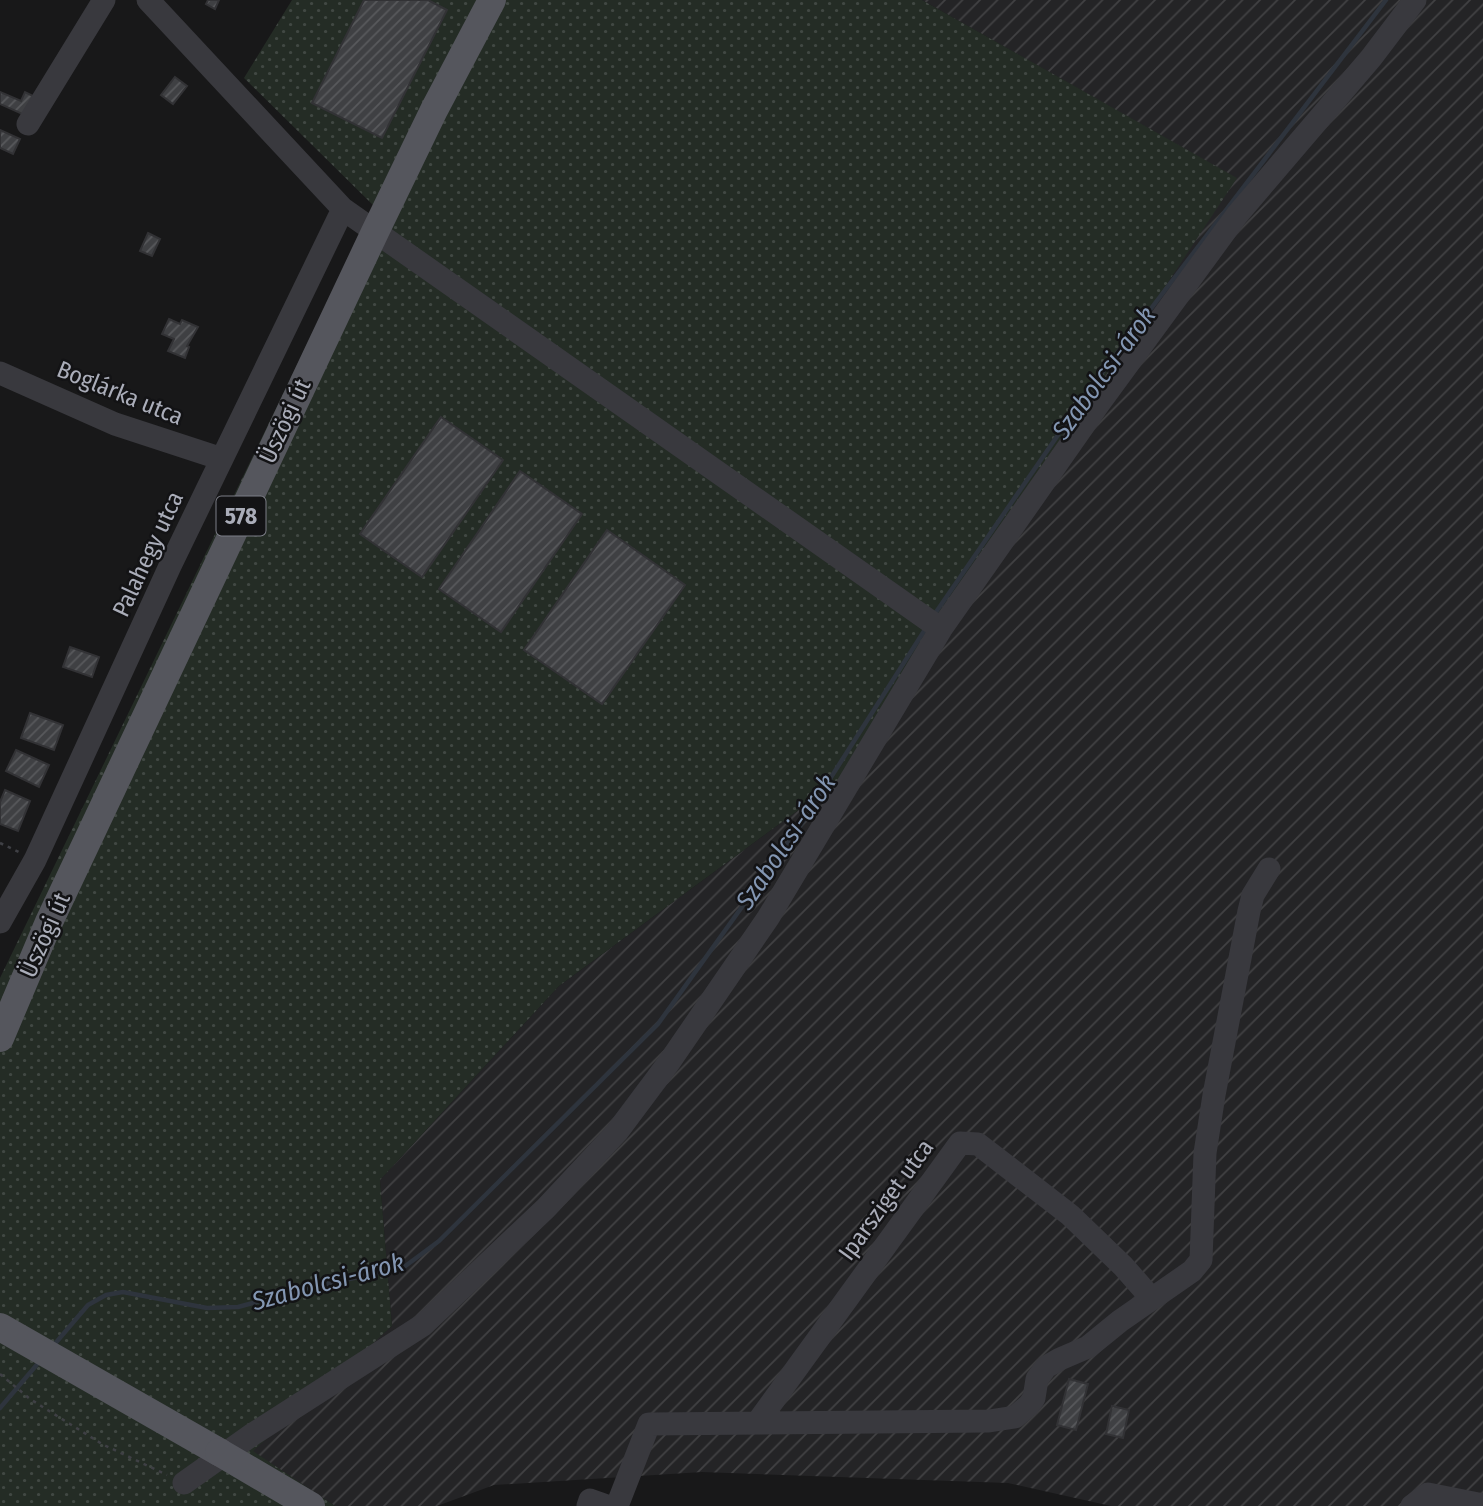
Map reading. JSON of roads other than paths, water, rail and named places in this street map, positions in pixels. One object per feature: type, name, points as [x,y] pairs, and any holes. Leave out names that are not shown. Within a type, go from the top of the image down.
[{"type":"main road","name":"Üszögi út","points":[[0,1038],[49,922],[375,232],[434,110],[492,0]]},
{"type":"main road","points":[[0,1327],[311,1506]]},
{"type":"street","points":[[28,124],[104,0]]},
{"type":"street","points":[[148,0],[343,209],[934,624]]},
{"type":"street","points":[[184,1483],[253,1434],[423,1325],[546,1208],[617,1132],[670,1061],[768,918],[934,624],[1237,215],[1371,58],[1415,0]]},
{"type":"street","name":"Palahegy utca","points":[[0,922],[35,860],[164,579],[343,209]]},
{"type":"street","name":"Boglárka utca","points":[[0,373],[116,424],[222,459]]},
{"type":"street","points":[[617,1506],[649,1424],[1006,1420],[1015,1417],[1034,1398],[1037,1380],[1046,1367],[1088,1347],[1192,1271],[1201,1259],[1205,1153],[1249,911],[1253,895],[1269,869]]},
{"type":"street","name":"Iparsziget utca","points":[[757,1423],[960,1143],[978,1144],[1070,1215],[1123,1266],[1152,1299]]},
{"type":"street","points":[[1412,1506],[1428,1494],[1483,1505]]},
{"type":"street","points":[[588,1506],[590,1500],[607,1506]]},
{"type":"waterway","name":"Szabolcsi-árok","points":[[934,615],[1089,390],[1386,0]]},
{"type":"waterway","name":"Szabolcsi-árok","points":[[53,1346],[88,1305],[106,1295],[123,1292],[207,1308],[238,1307],[404,1267],[439,1241],[658,1024],[800,826],[926,628]]},
{"type":"waterway","name":"Szabolcsi-árok","points":[[0,1408],[40,1361]]}]
